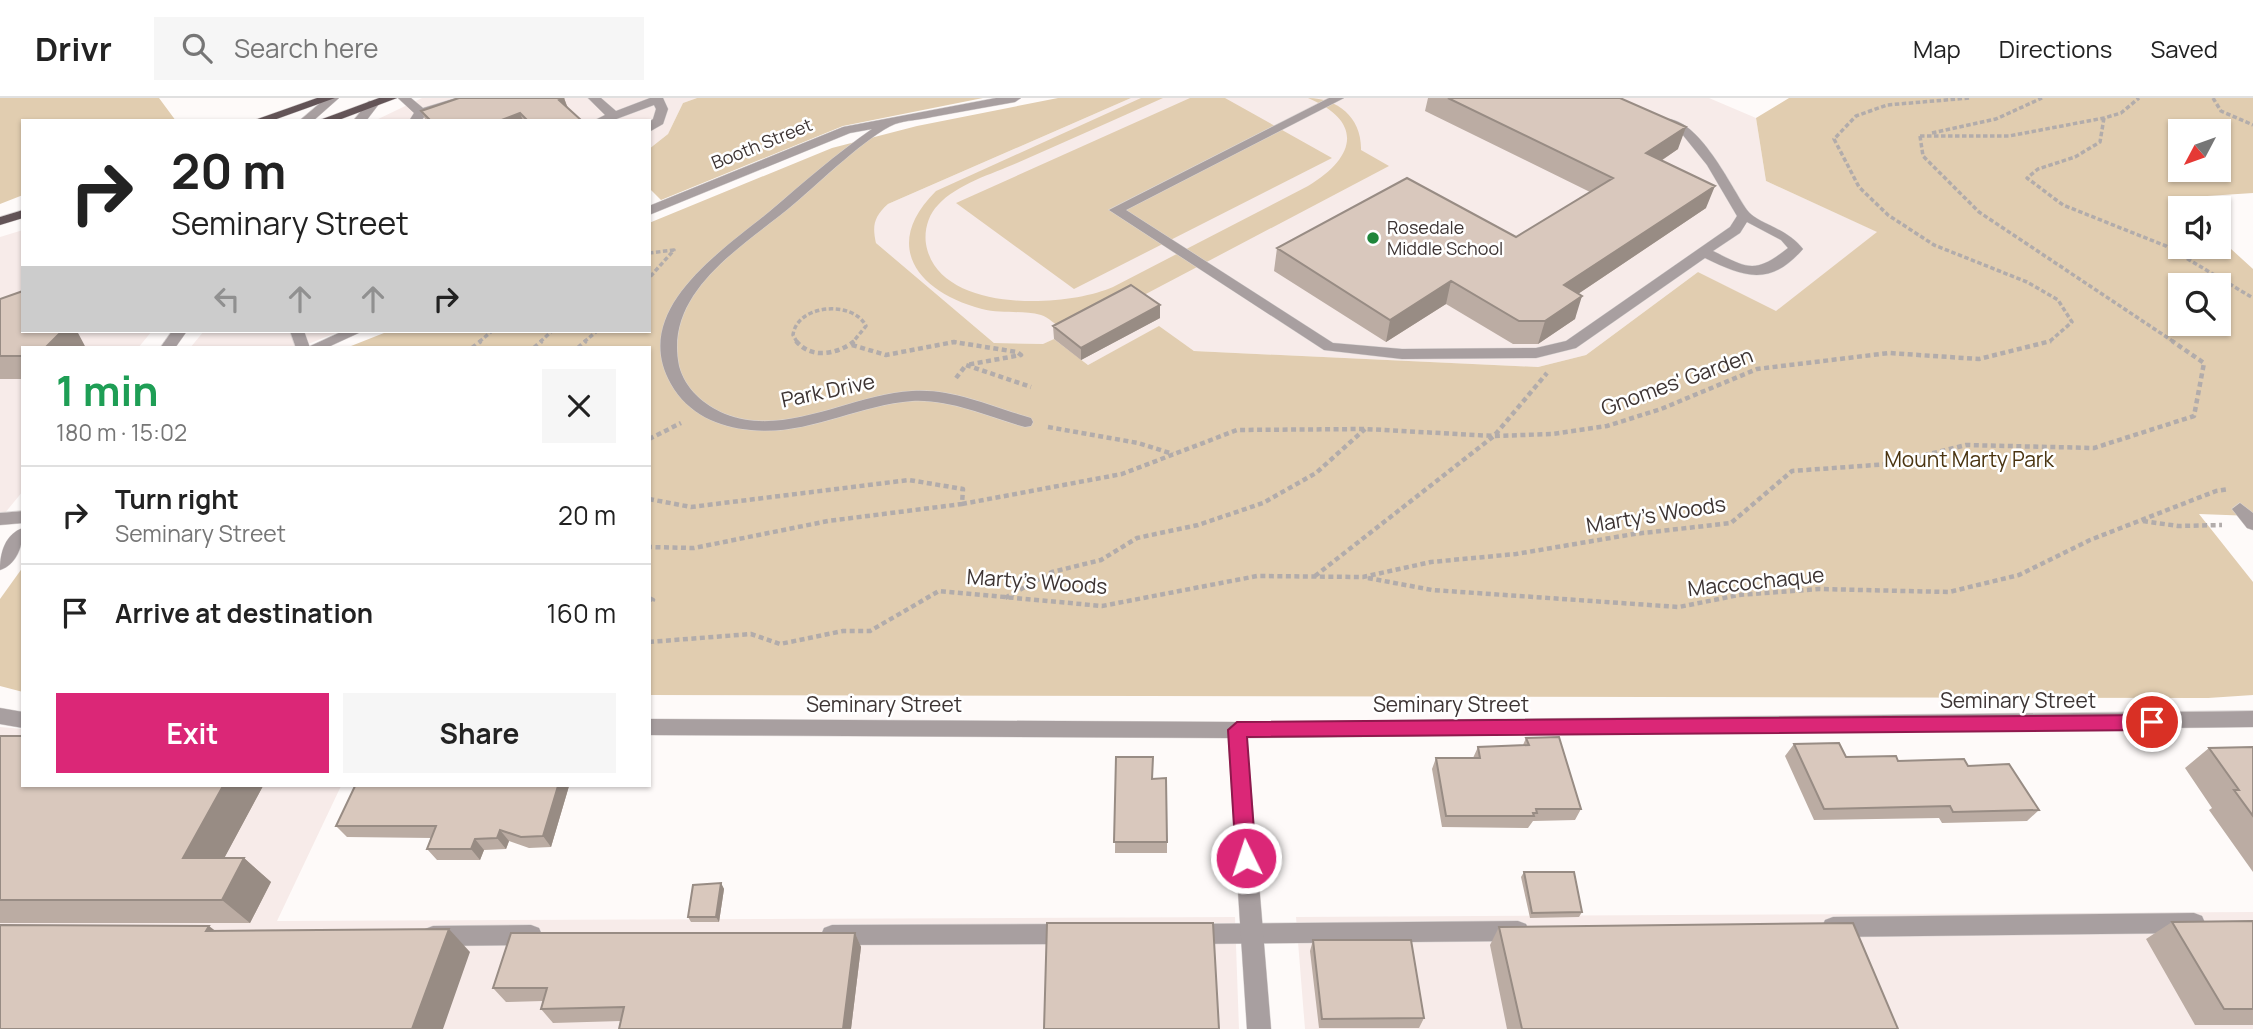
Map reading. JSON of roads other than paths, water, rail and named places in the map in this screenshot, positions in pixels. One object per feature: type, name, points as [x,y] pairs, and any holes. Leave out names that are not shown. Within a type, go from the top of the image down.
[{"type":"main road","points":[[264,119],[331,98]]},
{"type":"main road","points":[[329,119],[391,98]]},
{"type":"street","points":[[307,119],[331,98]]},
{"type":"street","points":[[404,98],[418,117],[468,98]]},
{"type":"street","points":[[594,98],[614,116]]},
{"type":"street","name":"Booth Street","points":[[651,210],[848,130],[1015,98]]},
{"type":"street","points":[[1338,98],[1116,210],[1329,347],[1402,354],[1536,354],[1571,345],[1735,230],[1744,216]]},
{"type":"street","points":[[605,119],[657,99],[662,109],[659,121],[651,127]]},
{"type":"street","points":[[361,119],[373,104]]},
{"type":"street","points":[[1651,114],[1686,131],[1712,164],[1744,216],[1786,237],[1796,249],[1769,272],[1748,273],[1704,252]]},
{"type":"street","name":"Park Drive","points":[[892,121],[861,142],[702,275],[680,305],[667,349],[677,387],[703,410],[730,422],[764,424],[807,419],[912,396],[933,397],[1026,422]]},
{"type":"street","points":[[318,346],[351,333]]},
{"type":"street","points":[[0,519],[21,517]]},
{"type":"street","points":[[0,563],[21,537]]},
{"type":"street","points":[[0,716],[21,720]]},
{"type":"street","name":"Seminary Street","points":[[651,727],[1237,730],[2253,719]]},
{"type":"street","points":[[1237,730],[1259,1029]]},
{"type":"street","points":[[1808,928],[2211,923]]},
{"type":"street","points":[[1168,934],[1544,931]]},
{"type":"street","points":[[807,935],[1098,934]]},
{"type":"street","points":[[417,936],[556,935]]},
{"type":"place","name":"Rosedale Middle School","points":[[1373,238]]},
{"type":"park label","name":"Mount Marty Park","points":[[1969,460]]}]
